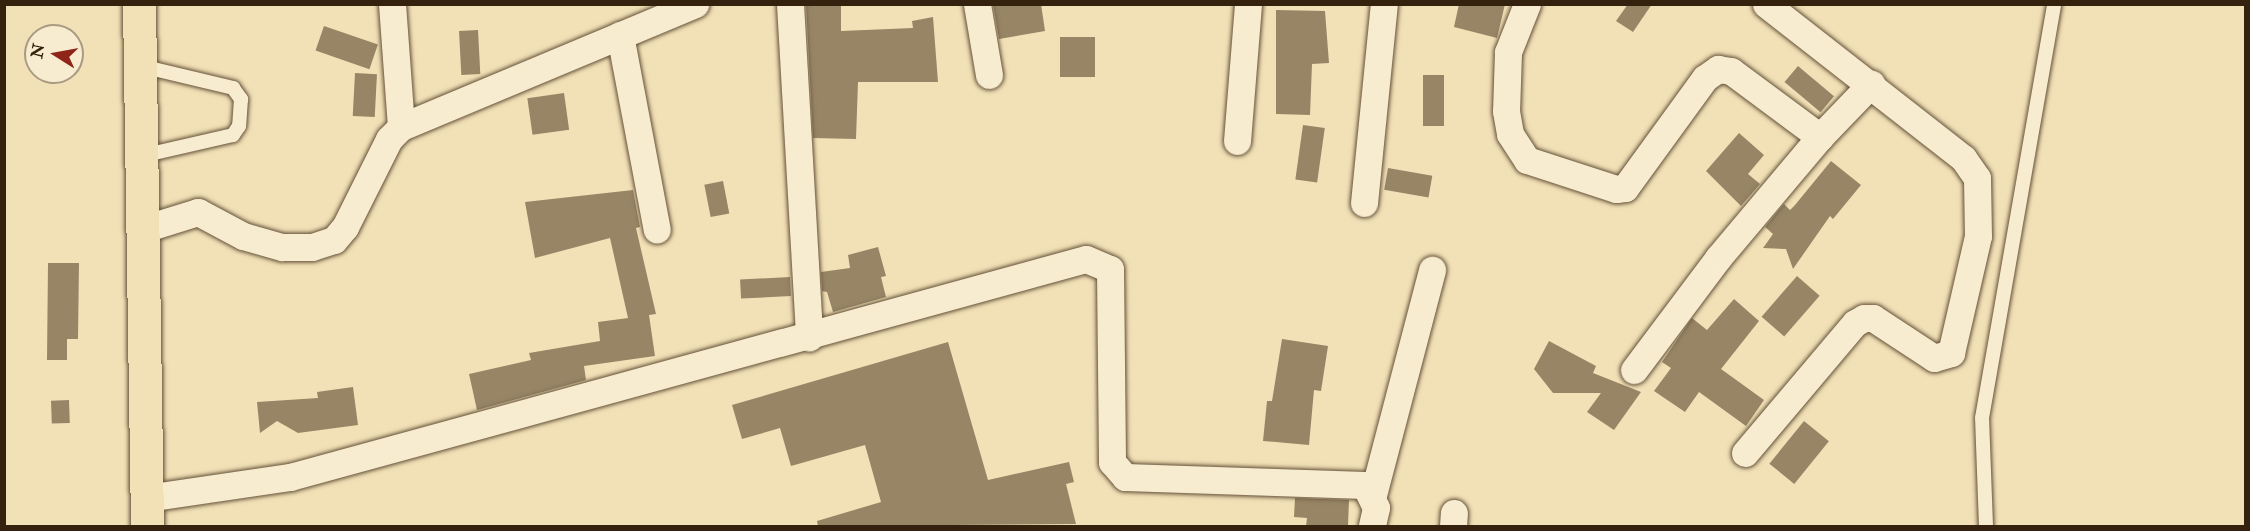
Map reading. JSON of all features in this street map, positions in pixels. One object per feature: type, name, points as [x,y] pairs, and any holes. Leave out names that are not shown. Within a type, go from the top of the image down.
[{"type":"main road","points":[[139,4],[140,230],[147,512]]},
{"type":"street","points":[[392,4],[401,127]]},
{"type":"street","points":[[140,230],[198,212],[243,236],[282,247],[312,248],[334,240],[345,227],[389,139],[401,127],[695,4]]},
{"type":"street","points":[[790,4],[809,337]]},
{"type":"street","points":[[977,4],[989,75]]},
{"type":"street","points":[[1237,141],[1248,4]]},
{"type":"street","points":[[1364,203],[1384,4]]},
{"type":"street","points":[[1527,4],[1508,52],[1506,111],[1510,134],[1527,160],[1616,189],[1625,188],[1705,78],[1718,69],[1731,71],[1820,137]]},
{"type":"street","points":[[1745,453],[1855,323],[1864,318],[1873,318],[1934,358],[1951,353],[1978,236],[1977,178],[1947,142],[1766,4]]},
{"type":"street","points":[[620,35],[657,230]]},
{"type":"street","points":[[1634,370],[1718,258],[1820,137],[1871,84]]},
{"type":"street","points":[[147,512],[290,477],[809,337],[1071,262],[1099,262],[1110,269],[1112,462],[1125,477],[1365,485],[1373,495],[1376,508],[1372,526]]},
{"type":"street","points":[[1373,495],[1432,270]]},
{"type":"lane","points":[[1986,526],[1982,418],[2054,4]]},
{"type":"lane","points":[[139,65],[233,88],[241,99],[239,126],[233,135],[139,156]]},
{"type":"building","points":[[806,4],[841,4],[841,31],[913,28],[912,21],[933,17],[938,82],[858,82],[856,139],[813,138]]},
{"type":"building","points":[[993,4],[1041,4],[1045,31],[999,39]]},
{"type":"building","points":[[1459,4],[1505,4],[1497,38],[1454,27]]},
{"type":"building","points":[[1628,4],[1652,4],[1633,32],[1616,21]]},
{"type":"building","points":[[1276,10],[1325,11],[1329,63],[1312,64],[1310,115],[1276,114]]},
{"type":"building","points":[[324,26],[378,45],[369,69],[316,51]]},
{"type":"building","points":[[478,30],[480,74],[461,75],[459,31]]},
{"type":"building","points":[[1060,37],[1095,37],[1095,77],[1060,77]]},
{"type":"building","points":[[1798,66],[1834,96],[1821,112],[1785,82]]},
{"type":"building","points":[[355,73],[377,74],[375,117],[353,116]]},
{"type":"building","points":[[1423,75],[1444,75],[1444,126],[1423,126]]},
{"type":"building","points":[[564,93],[569,130],[533,135],[527,98]]},
{"type":"building","points":[[1303,125],[1325,128],[1317,183],[1295,179]]},
{"type":"building","points":[[1739,133],[1764,155],[1748,174],[1760,184],[1741,206],[1706,171]]},
{"type":"building","points":[[1831,161],[1861,185],[1833,219],[1830,216],[1793,269],[1786,249],[1763,248],[1773,234],[1765,227],[1784,204],[1790,210],[1795,205]]},
{"type":"building","points":[[1388,168],[1432,176],[1428,197],[1384,190]]},
{"type":"building","points":[[723,181],[729,213],[711,217],[704,185]]},
{"type":"building","points":[[633,190],[640,227],[636,228],[656,314],[649,315],[655,356],[584,366],[586,380],[477,410],[469,374],[531,360],[529,353],[600,341],[598,322],[628,318],[610,238],[535,258],[525,202]]},
{"type":"building","points":[[878,247],[886,276],[881,277],[886,297],[833,312],[827,292],[822,291],[821,272],[850,268],[848,255]]},
{"type":"building","points":[[48,263],[79,263],[78,339],[67,339],[67,360],[47,360]]},
{"type":"building","points":[[1797,276],[1820,296],[1784,336],[1762,317]]},
{"type":"building","points":[[790,277],[791,296],[741,299],[740,280]]},
{"type":"building","points":[[1734,299],[1759,321],[1721,369],[1764,400],[1746,426],[1699,392],[1685,412],[1654,391],[1671,368],[1662,362],[1692,318],[1707,330]]},
{"type":"building","points":[[1282,339],[1328,346],[1321,391],[1314,390],[1309,445],[1263,441],[1267,401],[1272,401]]},
{"type":"building","points":[[1549,341],[1596,366],[1593,373],[1641,392],[1614,430],[1587,412],[1601,393],[1553,393],[1534,369]]},
{"type":"building","points":[[948,342],[988,480],[1069,462],[1074,482],[1066,484],[1076,524],[818,526],[817,521],[881,502],[865,445],[791,466],[780,428],[742,439],[732,405]]},
{"type":"building","points":[[353,387],[358,425],[298,433],[277,421],[260,433],[257,402],[318,398],[317,392]]},
{"type":"building","points":[[69,400],[70,423],[52,424],[51,401]]},
{"type":"building","points":[[1804,421],[1829,441],[1794,484],[1769,464]]},
{"type":"building","points":[[1295,498],[1349,500],[1348,526],[1306,526],[1307,518],[1294,517]]}]
